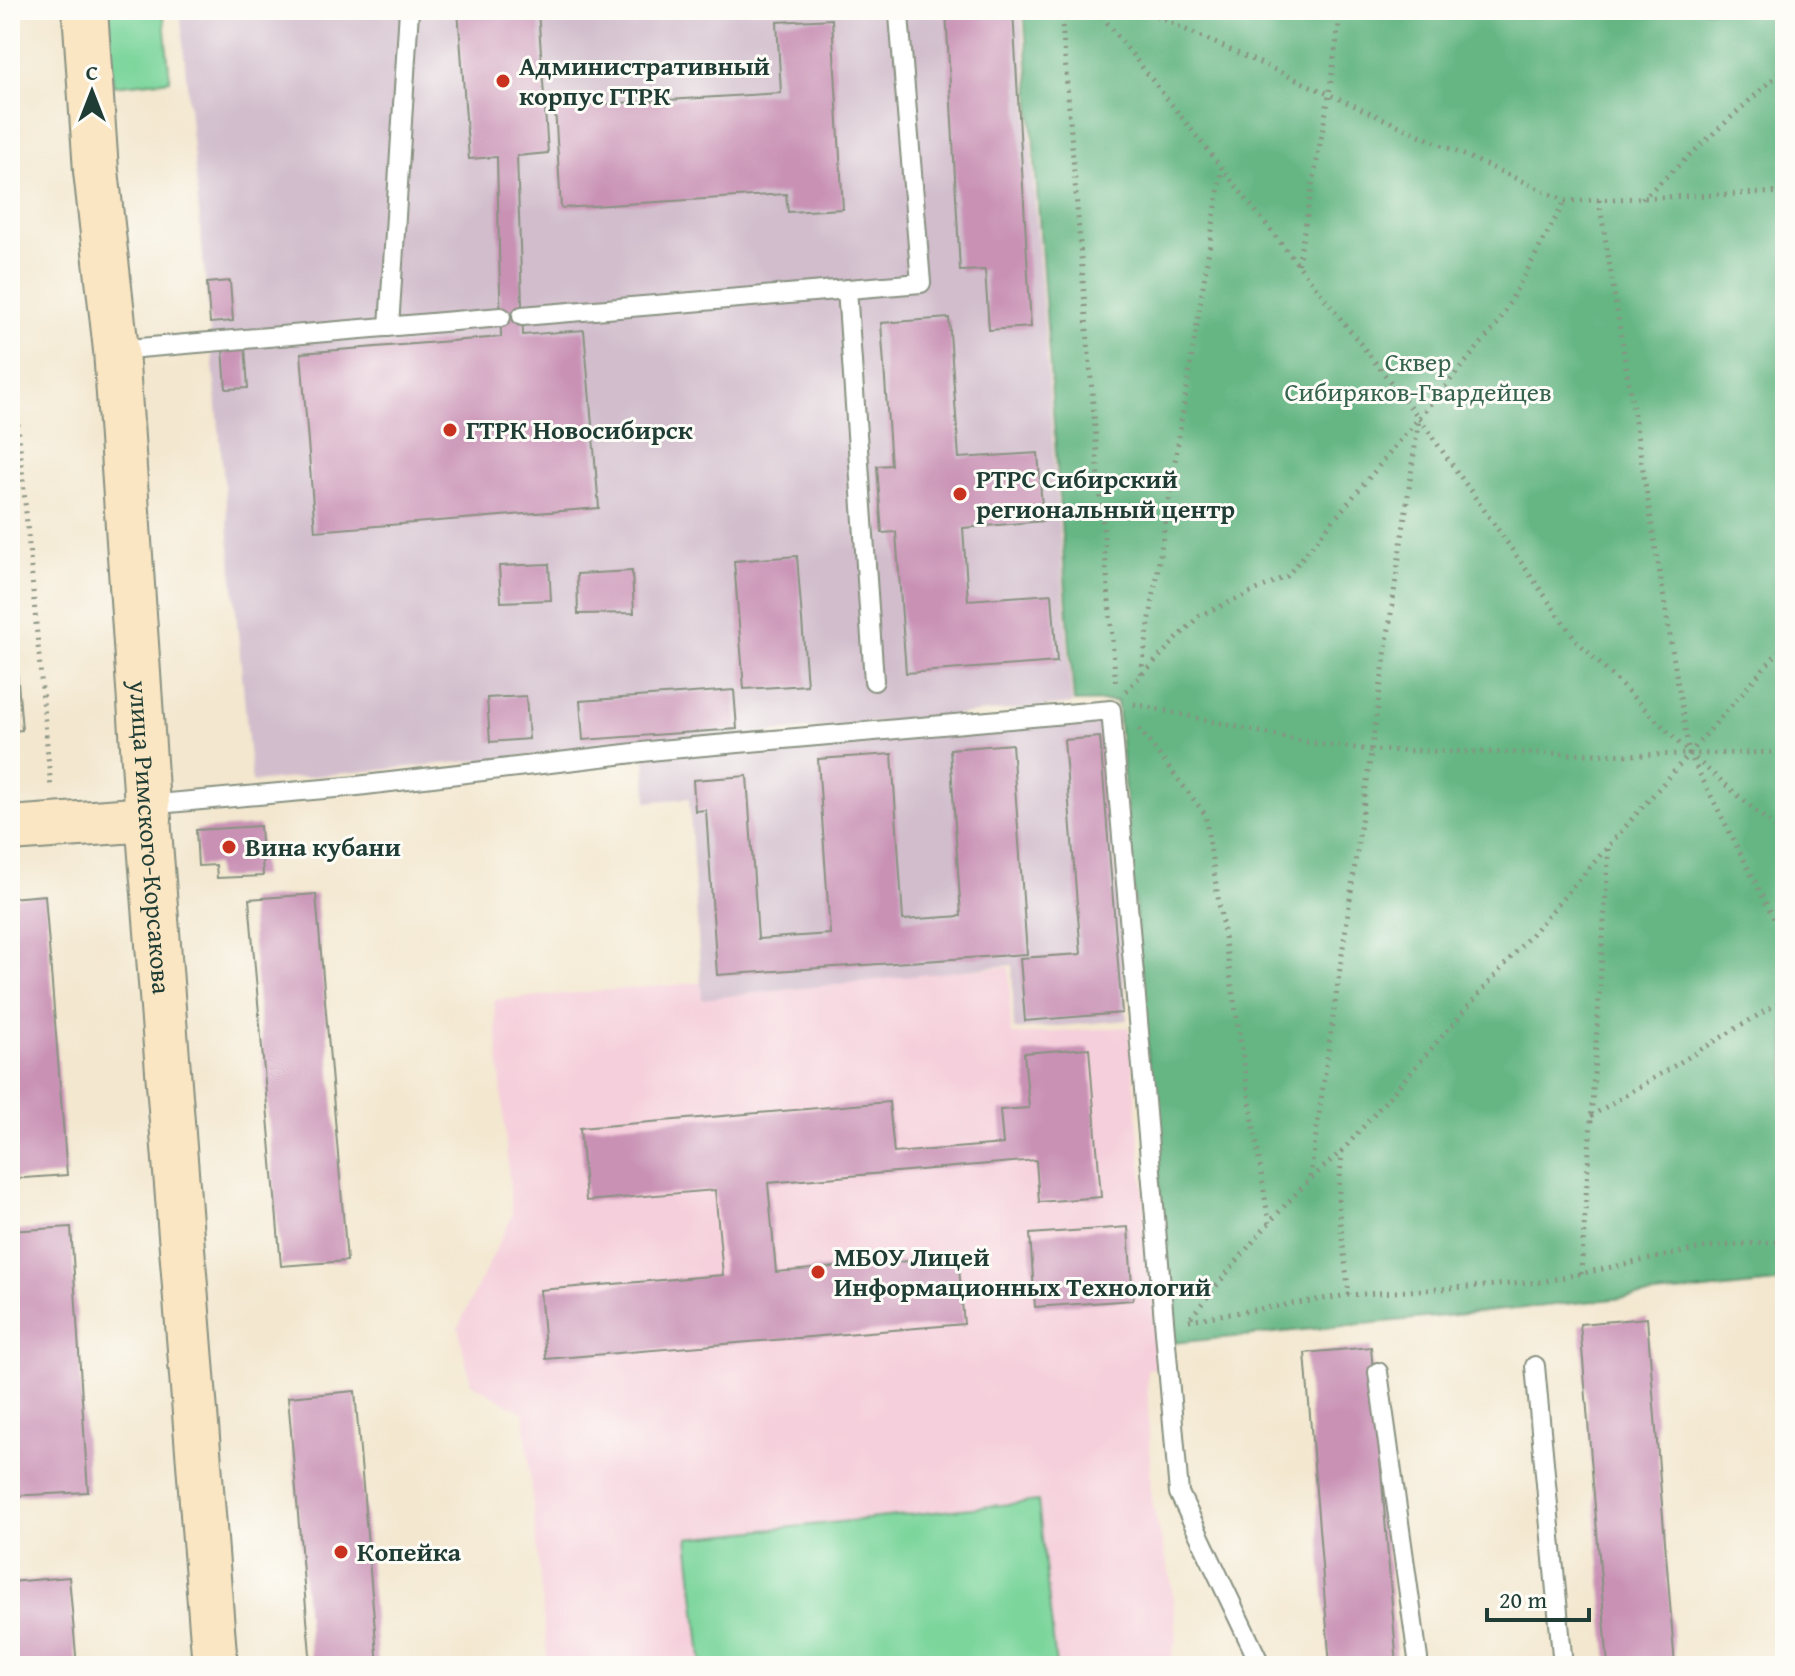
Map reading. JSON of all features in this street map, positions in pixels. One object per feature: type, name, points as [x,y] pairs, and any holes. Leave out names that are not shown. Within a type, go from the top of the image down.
[{"type":"street","name":"улица Римского-Корсакова","points":[[85,10],[96,171],[116,350],[187,1334],[215,1666]]},
{"type":"street","points":[[10,829],[54,826],[148,812]]},
{"type":"lane","points":[[389,327],[409,10]]},
{"type":"lane","points":[[522,316],[921,283],[899,15]]},
{"type":"lane","points":[[847,289],[874,681]]},
{"type":"lane","points":[[116,350],[501,317]]},
{"type":"lane","points":[[148,812],[659,750],[1111,710],[1179,1493],[1261,1666]]},
{"type":"lane","points":[[1535,1366],[1563,1666]]},
{"type":"lane","points":[[1378,1372],[1419,1666]]},
{"type":"path","points":[[1061,10],[1117,700],[1199,616],[1287,576],[1499,322],[1566,201]]},
{"type":"path","points":[[1097,10],[1419,418],[1576,640],[1689,753],[1785,836]]},
{"type":"path","points":[[1142,10],[1566,201],[1785,192]]},
{"type":"path","points":[[1298,264],[1341,10]]},
{"type":"path","points":[[1642,199],[1785,68]]},
{"type":"path","points":[[1141,675],[1222,168]]},
{"type":"path","points":[[1599,200],[1689,753],[1785,940]]},
{"type":"path","points":[[10,336],[54,826]]},
{"type":"path","points":[[1310,1177],[1419,418]]},
{"type":"path","points":[[1168,1373],[1188,1320],[1269,1223],[1310,1177],[1342,1151],[1785,644]]},
{"type":"path","points":[[1129,703],[1305,742],[1372,750],[1643,755],[1785,752]]},
{"type":"path","points":[[1137,725],[1205,814],[1269,1223]]},
{"type":"path","points":[[1581,1274],[1609,844]]},
{"type":"path","points":[[1591,1116],[1785,999]]},
{"type":"path","points":[[1342,1151],[1338,1204],[1349,1295]]},
{"type":"path","points":[[1188,1320],[1349,1295],[1541,1282],[1707,1247],[1785,1241]]},
{"type":"shaded area","points":[[180,10],[1021,10],[1072,704],[252,782]]},
{"type":"shaded area","points":[[1104,720],[1127,1020],[1014,1030],[1012,965],[702,999],[689,798],[647,802],[645,755]]},
{"type":"shaded area","name":"МБОУ Лицей Информационных Технологий","points":[[1009,967],[1011,1035],[1129,1027],[1160,1368],[1147,1369],[1151,1497],[1171,1579],[1177,1637],[1169,1666],[548,1666],[524,1413],[471,1383],[458,1327],[512,1216],[494,1000],[732,980],[734,989]]},
{"type":"green space","points":[[106,10],[163,10],[170,80],[113,86]]},
{"type":"green space","name":"Сквер Сибиряков-Гвардейцев","points":[[1024,10],[1785,10],[1785,1282],[1173,1343],[1117,701],[1074,702]]},
{"type":"green space","points":[[1038,1501],[1056,1666],[702,1666],[688,1538]]},
{"type":"building","name":"ГТРК Новосибирск","points":[[458,10],[538,10],[548,153],[517,156],[523,335],[584,330],[599,508],[315,531],[301,353],[501,337],[497,157],[469,159]]},
{"type":"building","points":[[946,10],[1013,10],[1031,327],[989,330],[985,270],[960,271]]},
{"type":"building","points":[[832,19],[843,209],[788,212],[786,194],[561,208],[555,107],[781,93],[777,22]]},
{"type":"building","points":[[230,281],[233,321],[210,323],[207,283]]},
{"type":"building","name":"РТРС Сибирский региональный центр","points":[[949,318],[959,458],[1038,453],[1043,521],[963,528],[968,600],[1052,594],[1057,662],[906,673],[896,532],[882,533],[877,466],[891,465],[881,323]]},
{"type":"building","points":[[245,346],[248,388],[226,389],[223,348]]},
{"type":"building","points":[[797,556],[807,685],[744,689],[734,561]]},
{"type":"building","points":[[549,564],[551,600],[501,602],[499,566]]},
{"type":"building","points":[[632,571],[634,613],[578,614],[577,574]]},
{"type":"building","points":[[17,670],[22,730],[10,731],[10,671]]},
{"type":"building","points":[[734,690],[737,729],[583,740],[580,701]]},
{"type":"building","points":[[526,696],[529,739],[490,742],[487,698]]},
{"type":"building","points":[[1100,737],[1122,1013],[1025,1021],[1020,958],[1081,954],[1064,740]]},
{"type":"building","points":[[1012,744],[1027,954],[717,975],[706,810],[695,811],[693,780],[747,776],[758,939],[830,934],[818,759],[892,754],[903,920],[961,916],[950,749]]},
{"type":"building","name":"Вина кубани","points":[[260,826],[263,876],[217,878],[216,865],[198,866],[196,830]]},
{"type":"building","points":[[316,894],[347,1261],[281,1266],[249,899]]},
{"type":"building","points":[[45,895],[67,1175],[10,1179],[10,898]]},
{"type":"building","points":[[1089,1048],[1101,1197],[1039,1202],[1036,1160],[768,1183],[776,1272],[958,1257],[964,1324],[546,1359],[540,1290],[723,1275],[715,1190],[586,1201],[580,1128],[889,1102],[894,1153],[1003,1144],[1000,1110],[1029,1108],[1024,1053]]},
{"type":"building","points":[[71,1227],[88,1492],[10,1496],[10,1231]]},
{"type":"building","points":[[1128,1227],[1133,1300],[1035,1307],[1030,1234]]},
{"type":"building","points":[[1647,1318],[1675,1666],[1608,1666],[1580,1324]]},
{"type":"building","points":[[1371,1347],[1397,1666],[1330,1666],[1305,1353]]},
{"type":"building","points":[[355,1391],[378,1666],[311,1666],[288,1397]]},
{"type":"building","points":[[69,1577],[77,1666],[10,1666],[10,1582]]},
{"type":"place","name":"Административный корпус ГТРК","points":[[503,81]]},
{"type":"place","name":"ГТРК Новосибирск","points":[[450,430]]},
{"type":"place","name":"РТРС Сибирский региональный центр","points":[[960,494]]},
{"type":"place","name":"Вина кубани","points":[[229,847]]},
{"type":"place","name":"МБОУ Лицей Информационных Технологий","points":[[818,1272]]},
{"type":"place","name":"Копейка","points":[[341,1552]]}]
